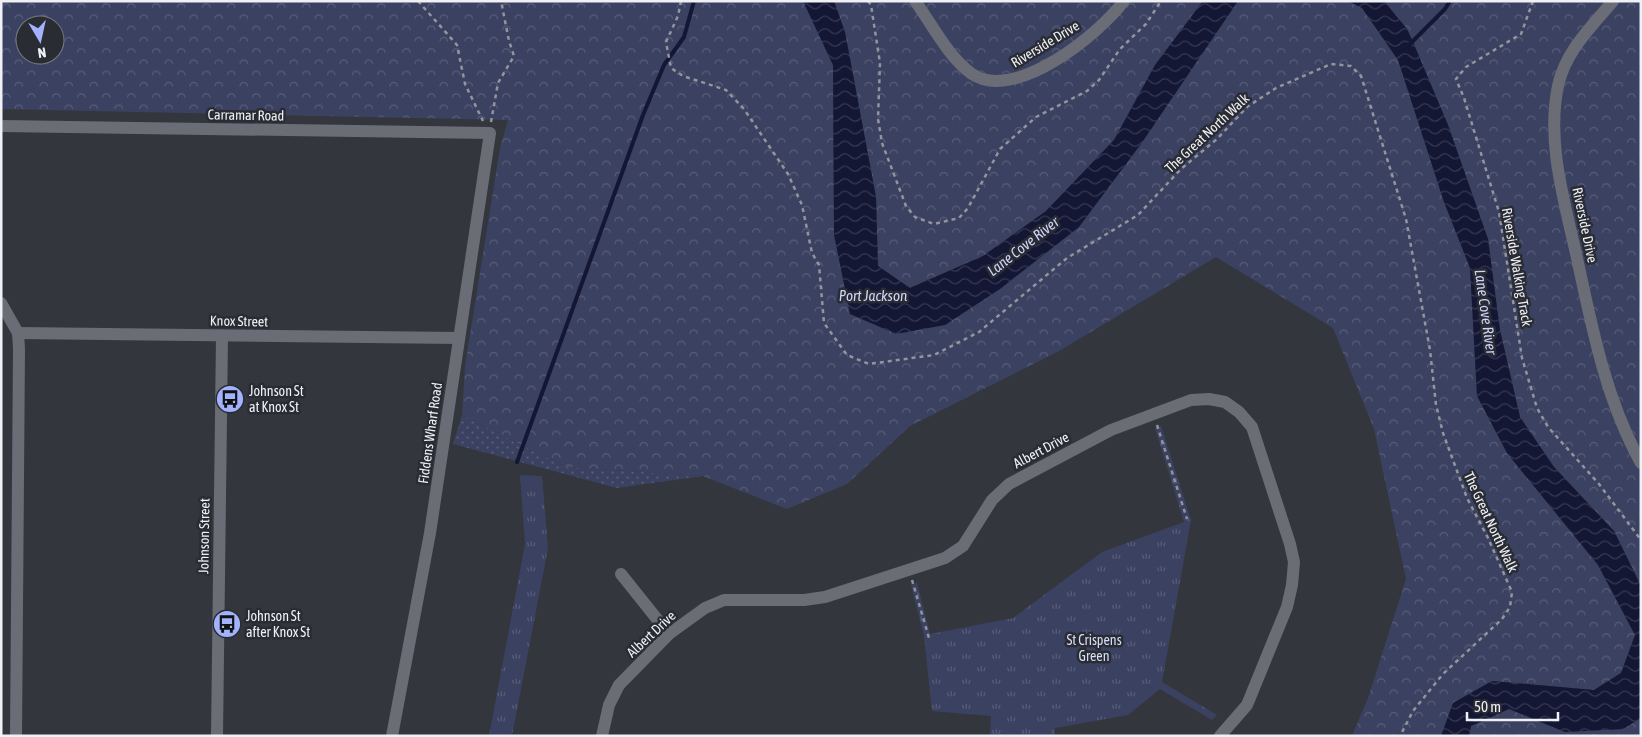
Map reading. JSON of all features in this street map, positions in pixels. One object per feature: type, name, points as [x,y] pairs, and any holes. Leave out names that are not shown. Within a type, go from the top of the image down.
[{"type":"street","name":"Riverside Drive","points":[[915,1],[962,64],[978,77],[997,82],[1018,79],[1064,54],[1100,28],[1124,1]]},
{"type":"street","name":"Riverside Drive","points":[[1613,1],[1575,47],[1565,66],[1558,87],[1554,133],[1563,194],[1595,340],[1619,420],[1641,463]]},
{"type":"street","name":"Carramar Road","points":[[1,126],[490,133]]},
{"type":"street","name":"Fiddens Wharf Road","points":[[392,736],[430,533],[490,133]]},
{"type":"street","points":[[1,303],[18,333],[16,736]]},
{"type":"street","name":"Knox Street","points":[[18,333],[459,338]]},
{"type":"street","name":"Johnson Street","points":[[217,736],[222,336]]},
{"type":"street","name":"Albert Drive","points":[[602,736],[608,705],[619,685],[669,634],[705,608],[724,600],[804,600],[825,596],[946,558],[963,546],[992,500],[1009,484],[1111,430],[1191,400],[1209,399],[1225,402],[1240,412],[1252,427],[1290,544],[1294,562],[1292,585],[1287,607],[1247,705],[1220,736]]},
{"type":"street","points":[[621,574],[669,634]]},
{"type":"path","points":[[418,1],[457,44],[465,84],[490,133]]},
{"type":"path","points":[[490,133],[498,83],[514,56],[501,1]]},
{"type":"path","name":"The Great North Walk","points":[[681,1],[678,16],[666,42],[671,68],[683,76],[726,90],[744,109],[788,174],[802,206],[812,253],[819,266],[824,323],[847,355],[869,364],[934,355],[979,332],[1067,258],[1138,215],[1181,169],[1216,139],[1247,108],[1276,88],[1331,64],[1351,66],[1361,76],[1406,219],[1430,350],[1436,405],[1443,433],[1467,498],[1488,538],[1512,592],[1510,607],[1502,619],[1443,674],[1413,711],[1400,736]]},
{"type":"path","points":[[868,1],[871,5],[880,63],[878,119],[882,143],[906,206],[915,217],[934,224],[959,218],[968,208],[1000,149],[1036,117],[1087,91],[1099,80],[1120,49],[1146,24],[1161,1]]},
{"type":"path","name":"Riverside Walking Track","points":[[1533,1],[1521,34],[1466,67],[1456,79],[1464,98],[1499,212],[1522,358],[1537,408],[1548,427],[1599,484],[1641,540]]},
{"type":"path","points":[[1154,414],[1187,519]]},
{"type":"path","points":[[909,569],[929,638]]},
{"type":"green space","points":[[1,1],[803,1],[833,65],[834,235],[946,325],[1212,37],[1238,1],[1348,1],[1362,8],[1398,60],[1444,202],[1470,268],[1477,396],[1507,453],[1598,565],[1635,635],[1621,673],[1594,690],[1492,681],[1453,703],[1441,736],[1352,736],[1368,698],[1406,579],[1374,429],[1333,328],[1216,257],[1059,351],[910,426],[847,484],[787,509],[703,476],[566,467],[462,415],[465,366],[500,148],[508,120],[1,109]]},
{"type":"green space","points":[[834,1],[1203,1],[1155,65],[1114,140],[1046,211],[983,256],[909,288],[878,266],[876,197],[845,32]]},
{"type":"green space","points":[[1384,1],[1641,1],[1641,586],[1614,531],[1554,467],[1520,417],[1500,330],[1488,239],[1448,125],[1413,42],[1407,29]]},
{"type":"green space","points":[[462,415],[566,467],[703,476],[617,488],[453,444]]},
{"type":"green space","name":"St Crispens Green","points":[[1161,426],[1191,520],[1162,682],[1217,715],[1212,720],[1160,689],[1128,715],[1055,728],[1054,736],[990,736],[991,716],[932,711],[924,636],[911,585],[917,583],[930,634],[1013,618],[1102,552],[1184,522],[1155,428]]},
{"type":"green space","points":[[520,475],[542,476],[548,548],[512,736],[489,736],[525,544]]},
{"type":"green space","points":[[1509,709],[1565,732],[1623,729],[1641,718],[1641,736],[1469,736],[1471,726]]},
{"type":"water","name":"Port Jackson","points":[[803,1],[834,1],[845,32],[876,197],[878,266],[910,288],[983,256],[1046,211],[1114,140],[1155,65],[1203,1],[1238,1],[1141,144],[1079,227],[1000,289],[945,325],[896,334],[850,314],[834,235],[833,65]]},
{"type":"water","name":"Lane Cove River","points":[[1348,1],[1384,1],[1407,29],[1448,125],[1488,239],[1500,330],[1520,417],[1554,467],[1614,531],[1641,586],[1641,718],[1623,729],[1565,732],[1509,709],[1471,726],[1469,736],[1441,736],[1453,703],[1492,681],[1594,690],[1621,673],[1635,635],[1598,565],[1507,453],[1477,396],[1470,268],[1444,202],[1398,60],[1362,8]]},
{"type":"waterway","points":[[517,462],[643,115],[664,65],[684,37],[694,1]]},
{"type":"waterway","points":[[1409,45],[1445,9],[1450,1]]},
{"type":"place","name":"Johnson St at Knox St","points":[[230,399]]},
{"type":"place","name":"Johnson St after Knox St","points":[[227,624]]}]
